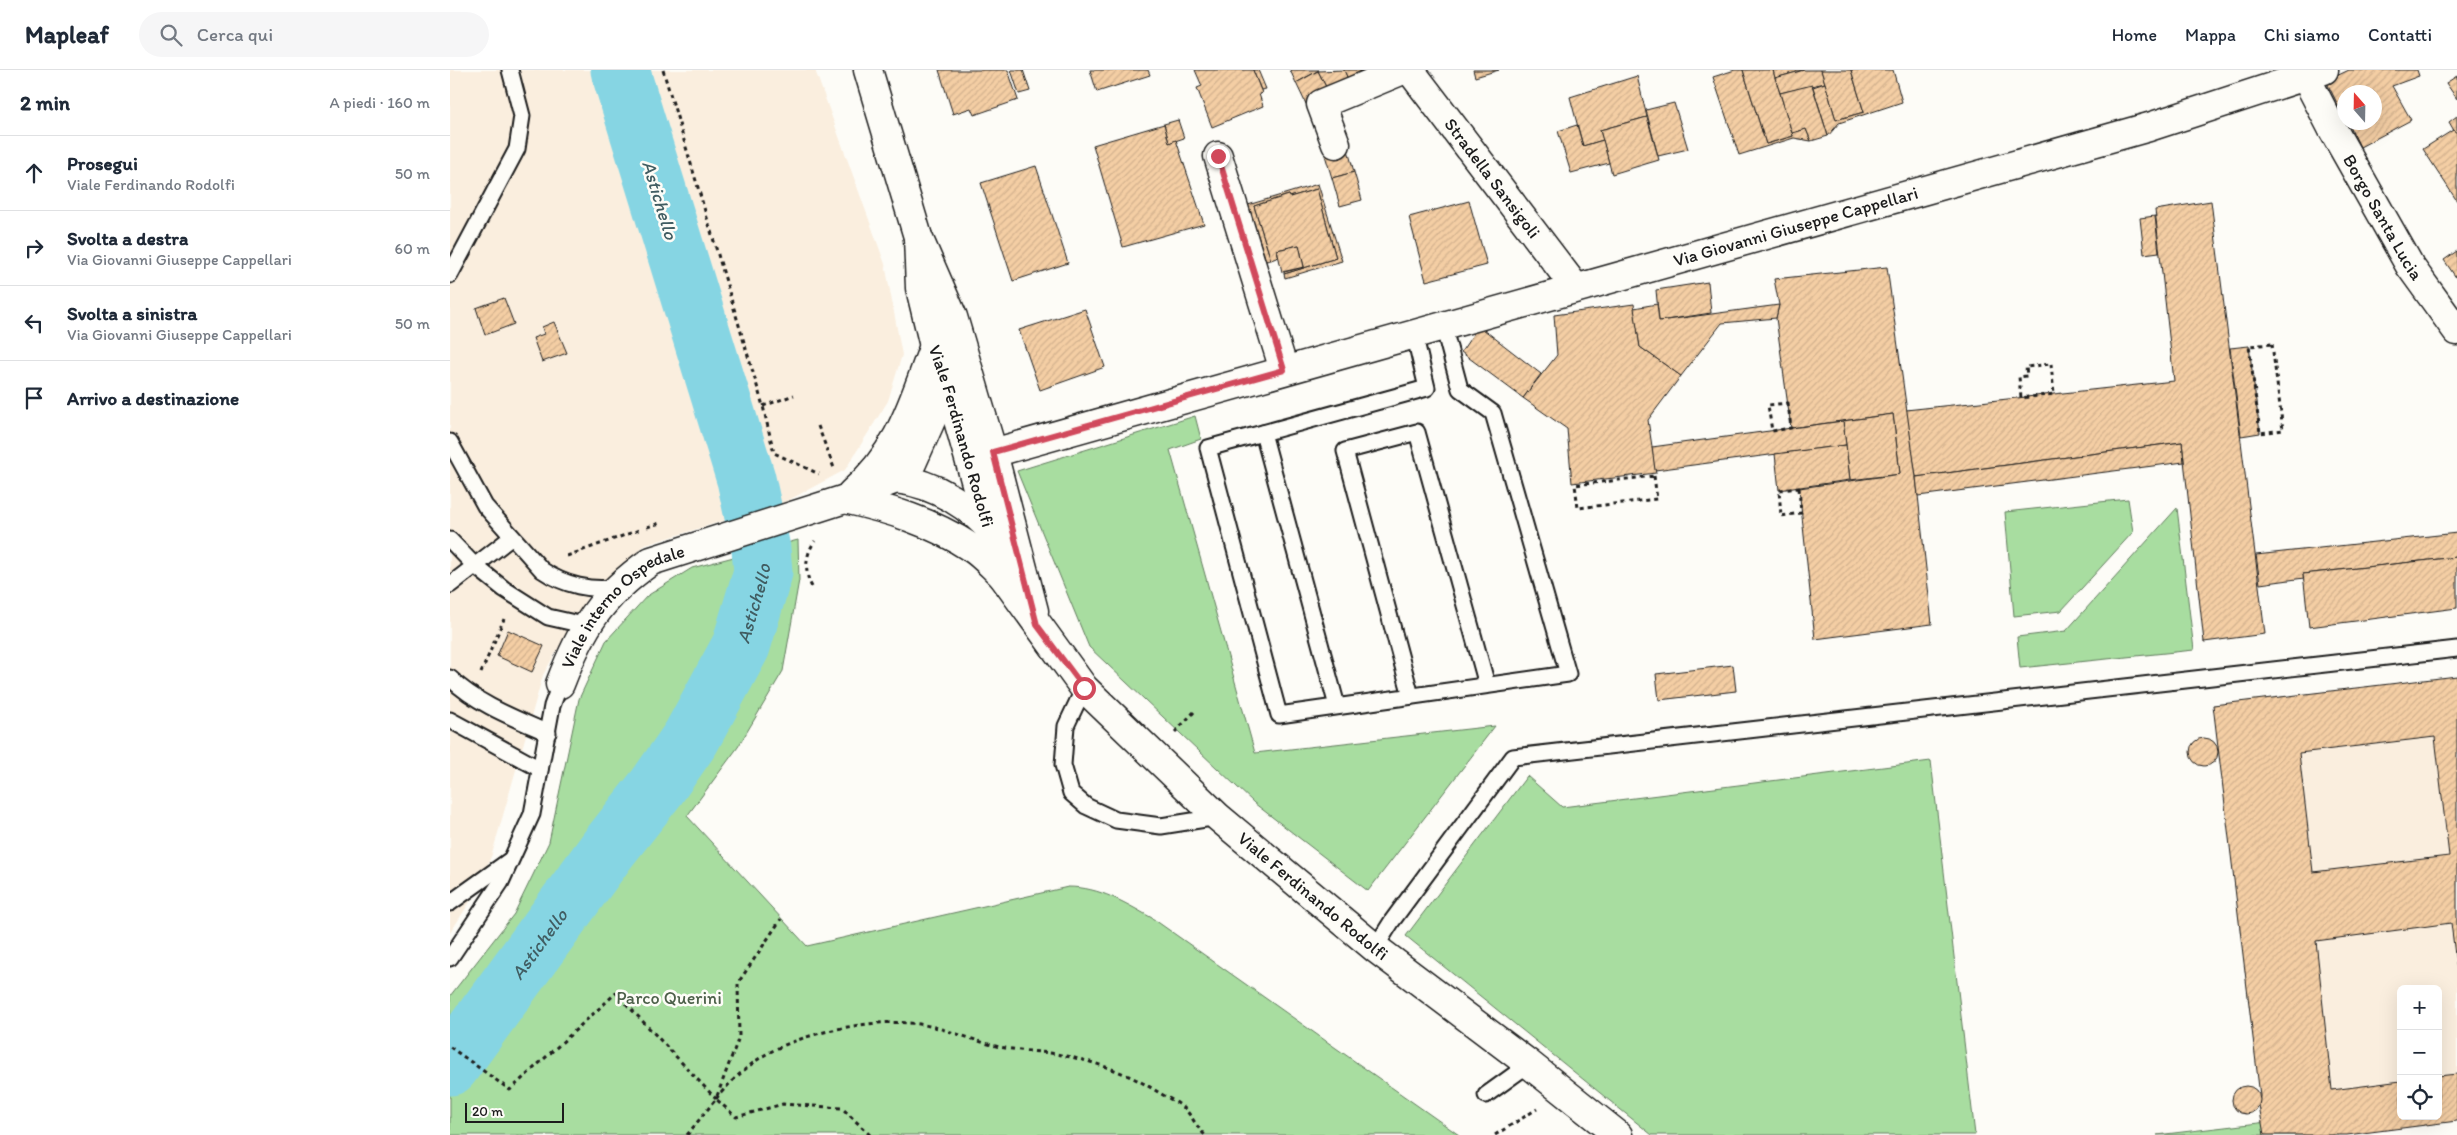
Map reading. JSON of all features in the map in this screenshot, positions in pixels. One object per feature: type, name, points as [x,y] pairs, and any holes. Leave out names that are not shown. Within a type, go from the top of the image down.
[{"type":"street","name":"Viale Ferdinando Rodolfi","points":[[868,70],[918,237],[953,316],[993,452],[1013,573],[1037,625],[1084,688],[1218,817],[1375,948],[1529,1064],[1618,1135]]},
{"type":"street","points":[[1336,144],[1321,104],[1403,70]]},
{"type":"street","name":"Stradella Sansigoli","points":[[1410,70],[1576,287]]},
{"type":"street","name":"Via Giovanni Giuseppe Cappellari","points":[[993,452],[2149,127],[2311,73]]},
{"type":"street","name":"Borgo Santa Lucia","points":[[2311,73],[2410,266],[2457,331]]},
{"type":"street","points":[[1218,156],[1284,370]]},
{"type":"street","name":"Viale Ferdinando Rodolfi","points":[[918,237],[920,288],[934,346],[948,385],[985,522]]},
{"type":"street","points":[[896,479],[912,463],[953,371],[944,338],[946,325],[953,316]]},
{"type":"street","points":[[845,499],[865,481],[895,443],[909,415],[934,346]]},
{"type":"street","points":[[896,479],[909,480],[956,500],[985,522],[1013,573]]},
{"type":"street","name":"Viale interno Ospedale","points":[[560,684],[572,652],[607,597],[651,561],[845,499],[896,479]]},
{"type":"street","points":[[845,499],[910,517],[943,532],[1013,573]]},
{"type":"lane","points":[[450,275],[517,149],[522,116],[510,70]]},
{"type":"lane","points":[[1414,333],[1427,388],[1208,448],[1279,715],[1568,674],[1493,413],[1460,389],[1443,325]]},
{"type":"lane","points":[[1411,696],[1345,451],[1417,432],[1487,685]]},
{"type":"lane","points":[[1263,433],[1338,706]]},
{"type":"lane","points":[[450,442],[485,506],[542,570],[552,576],[579,586],[604,589],[618,587]]},
{"type":"lane","points":[[450,586],[474,565],[512,537]]},
{"type":"lane","points":[[450,540],[474,565],[504,589],[548,617],[588,626]]},
{"type":"lane","points":[[1375,948],[1392,921],[1513,757],[2457,649]]},
{"type":"lane","points":[[450,678],[460,688],[501,712],[548,733]]},
{"type":"lane","points":[[450,958],[501,882],[532,814],[552,706],[560,684]]},
{"type":"lane","points":[[1084,688],[1066,726],[1064,764],[1071,793],[1086,806],[1116,820],[1161,826],[1218,817]]},
{"type":"lane","points":[[450,720],[540,769]]},
{"type":"lane","points":[[450,903],[512,859]]},
{"type":"lane","points":[[1486,1095],[1529,1064]]},
{"type":"path","points":[[663,70],[764,406],[774,452],[824,476]]},
{"type":"path","points":[[2272,344],[2283,430],[2260,433],[2249,346],[2272,344]]},
{"type":"path","points":[[2051,364],[2054,394],[2021,398],[2019,377],[2027,376],[2026,366],[2051,364]]},
{"type":"path","points":[[764,406],[794,395]]},
{"type":"path","points":[[1788,403],[1791,428],[1772,431],[1768,405],[1788,403]]},
{"type":"path","points":[[818,426],[834,469]]},
{"type":"path","points":[[1654,476],[1657,498],[1578,508],[1575,485],[1654,476]]},
{"type":"path","points":[[1798,488],[1801,513],[1780,516],[1779,490],[1798,488]]},
{"type":"path","points":[[542,570],[548,563],[665,522]]},
{"type":"path","points":[[716,1099],[739,1037],[738,982],[781,919]]},
{"type":"path","points":[[450,1047],[510,1090],[616,993],[716,1099],[736,1116],[784,1104],[842,1108],[870,1135]]},
{"type":"path","points":[[687,1135],[733,1079],[759,1059],[804,1038],[839,1028],[875,1023],[909,1023],[939,1028],[975,1041],[1017,1050],[1055,1054],[1100,1063],[1144,1083],[1184,1108],[1205,1135]]},
{"type":"path","points":[[1494,1135],[1565,1092]]},
{"type":"shaded area","points":[[450,70],[815,70],[885,264],[902,355],[888,401],[845,470],[785,502],[645,545],[587,598],[543,675],[492,854],[477,891],[450,933]]},
{"type":"shaded area","points":[[2457,676],[2457,1121],[2347,1135],[2264,1135],[2259,1105],[2260,1096],[2213,705]]},
{"type":"green space","points":[[1195,416],[1201,439],[1170,450],[1255,753],[1495,726],[1368,891],[1254,803],[1089,647],[1017,471]]},
{"type":"green space","points":[[2128,499],[2133,532],[2061,611],[2014,616],[2005,512]]},
{"type":"green space","points":[[2177,508],[2194,650],[2020,668],[2017,637],[2066,631]]},
{"type":"green space","name":"Parco Querini","points":[[798,540],[799,580],[783,671],[738,747],[687,816],[807,946],[1068,887],[1102,893],[1152,918],[1459,1135],[450,1135],[450,996],[514,914],[549,842],[579,699],[606,641],[647,596],[692,568]]},
{"type":"green space","points":[[1931,761],[1975,1135],[1652,1135],[1406,936],[1527,776],[1562,807]]},
{"type":"green space","points":[[2335,1114],[2338,1135],[2157,1135]]},
{"type":"building","points":[[939,70],[1008,70],[1018,100],[974,115],[971,108],[953,114]]},
{"type":"building","points":[[1011,70],[1023,70],[1030,91],[1019,94]]},
{"type":"building","points":[[1090,70],[1148,70],[1150,75],[1097,92]]},
{"type":"building","points":[[1195,70],[1253,70],[1262,93],[1259,94],[1263,106],[1212,127],[1197,88],[1202,86]]},
{"type":"building","points":[[1253,70],[1258,70],[1266,89],[1261,90]]},
{"type":"building","points":[[1290,70],[1319,70],[1296,83]]},
{"type":"building","points":[[1344,70],[1351,85],[1330,95],[1318,71]]},
{"type":"building","points":[[1344,70],[1382,70],[1352,88]]},
{"type":"building","points":[[1473,70],[1499,70],[1475,77]]},
{"type":"building","points":[[1735,70],[1743,70],[1766,144],[1793,136],[1792,133],[1806,129],[1811,141],[1794,138],[1739,155],[1713,77]]},
{"type":"building","points":[[1743,70],[1773,70],[1793,136],[1766,144]]},
{"type":"building","points":[[1773,70],[1804,70],[1775,78]]},
{"type":"building","points":[[1804,70],[1821,70],[1825,83],[1780,93],[1775,78]]},
{"type":"building","points":[[1821,70],[1851,70],[1864,112],[1836,120]]},
{"type":"building","points":[[1851,70],[1893,70],[1902,102],[1839,123],[1828,136],[1813,87],[1825,83],[1836,120],[1864,112]]},
{"type":"building","points":[[2349,70],[2417,70],[2419,76],[2392,86],[2411,120],[2360,147],[2352,130],[2382,130],[2382,85],[2337,85],[2337,103],[2326,81]]},
{"type":"building","points":[[1318,71],[1329,93],[1306,104],[1296,83]]},
{"type":"building","points":[[1637,76],[1647,117],[1600,130],[1603,140],[1583,146],[1570,97]]},
{"type":"building","points":[[2457,76],[2457,99],[2446,83]]},
{"type":"building","points":[[1812,85],[1828,136],[1811,141],[1806,129],[1792,133],[1780,93]]},
{"type":"building","points":[[1674,103],[1688,149],[1658,156],[1646,110]]},
{"type":"building","points":[[2457,116],[2457,133],[2456,134],[2449,122]]},
{"type":"building","points":[[1647,117],[1659,160],[1612,174],[1600,130]]},
{"type":"building","points":[[1178,120],[1184,138],[1169,143],[1164,124]]},
{"type":"building","points":[[1164,124],[1169,143],[1176,140],[1204,224],[1123,247],[1093,145]]},
{"type":"building","points":[[1577,125],[1583,146],[1603,140],[1609,163],[1571,173],[1558,131]]},
{"type":"building","points":[[2453,130],[2457,133],[2457,201],[2423,149]]},
{"type":"building","points":[[1347,146],[1354,172],[1332,178],[1324,152]]},
{"type":"building","points":[[1036,166],[1068,263],[1013,281],[981,183]]},
{"type":"building","points":[[1354,172],[1362,200],[1340,206],[1332,178]]},
{"type":"building","points":[[1318,184],[1342,261],[1285,278],[1284,274],[1336,258],[1317,189],[1290,197],[1289,195],[1254,206],[1271,260],[1266,261],[1248,205]]},
{"type":"building","points":[[1317,189],[1336,258],[1284,274],[1284,272],[1304,267],[1299,245],[1277,250],[1279,257],[1271,260],[1254,206],[1289,195],[1290,197]]},
{"type":"building","points":[[1469,201],[1487,265],[1426,281],[1409,217]]},
{"type":"building","points":[[2211,201],[2265,634],[2204,642],[2182,442],[1916,477],[1906,410],[2174,381],[2155,210]]},
{"type":"building","points":[[2155,216],[2159,252],[2144,254],[2140,218]]},
{"type":"building","points":[[1299,245],[1304,267],[1282,272],[1277,250]]},
{"type":"building","points":[[2457,251],[2457,279],[2444,260]]},
{"type":"building","points":[[1887,267],[1916,477],[1932,624],[1815,639],[1799,488],[1900,474],[1893,414],[1791,428],[1776,318],[1779,305],[1774,279]]},
{"type":"building","points":[[1708,282],[1711,313],[1659,321],[1656,290]]},
{"type":"building","points":[[504,298],[514,324],[485,335],[476,308]]},
{"type":"building","points":[[1634,304],[1640,347],[1681,376],[1648,420],[1656,473],[1572,483],[1567,429],[1523,398],[1557,355],[1554,315]]},
{"type":"building","points":[[1657,304],[1659,321],[1779,305],[1776,318],[1722,323],[1681,376],[1640,347],[1634,308]]},
{"type":"building","points":[[1085,309],[1105,367],[1040,390],[1019,330]]},
{"type":"building","points":[[554,322],[567,353],[542,362],[533,338],[544,334],[542,327]]},
{"type":"building","points":[[1483,329],[1541,374],[1523,398],[1461,352],[1476,330]]},
{"type":"building","points":[[2249,346],[2260,433],[2241,436],[2230,348]]},
{"type":"building","points":[[1893,414],[1900,474],[1850,480],[1843,421]]},
{"type":"building","points":[[1843,421],[1846,445],[1655,470],[1652,447]]},
{"type":"building","points":[[2182,442],[2184,462],[1918,496],[1916,477]]},
{"type":"building","points":[[1846,445],[1850,480],[1779,490],[1775,454]]},
{"type":"building","points":[[2457,533],[2457,557],[2303,574],[2304,578],[2260,584],[2256,555]]},
{"type":"building","points":[[2457,557],[2457,608],[2309,627],[2303,574]]},
{"type":"building","points":[[508,630],[544,646],[532,672],[497,656]]},
{"type":"building","points":[[1733,665],[1736,691],[1659,700],[1656,674]]},
{"type":"building","points":[[2457,676],[2457,971],[2451,923],[2316,941],[2332,1090],[2397,1082],[2397,1120],[2442,1120],[2442,1076],[2457,1074],[2457,1121],[2347,1135],[2264,1135],[2259,1105],[2260,1096],[2213,705]],"holes":[[[2435,737],[2449,856],[2313,872],[2299,753]]]},
{"type":"building","points":[[2204,738],[2214,742],[2218,752],[2214,762],[2204,766],[2194,762],[2190,752],[2194,742]]},
{"type":"building","points":[[2246,1086],[2256,1090],[2260,1100],[2256,1110],[2246,1114],[2236,1110],[2232,1100],[2236,1090]]},
{"type":"waterway","name":"Astichello","points":[[450,1066],[608,849],[657,787],[691,738],[741,646],[763,572],[761,549],[746,479],[620,70]]},
{"type":"route","points":[[1084,688],[1037,625],[993,452],[1284,370],[1218,156]]}]
